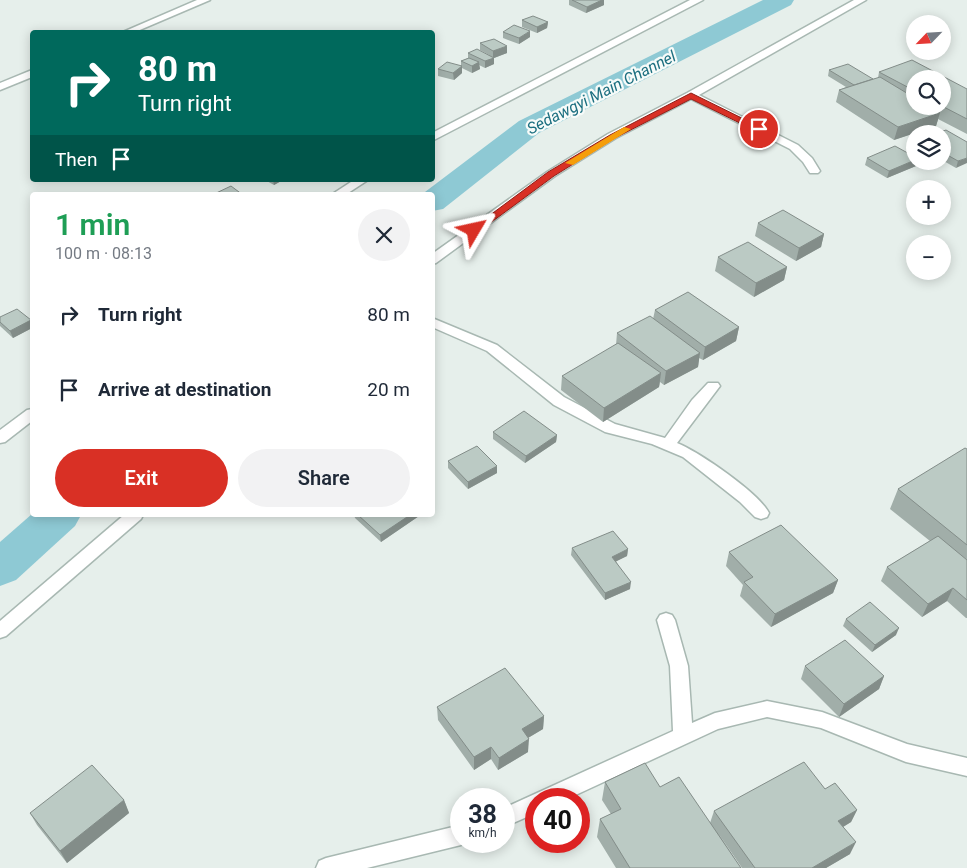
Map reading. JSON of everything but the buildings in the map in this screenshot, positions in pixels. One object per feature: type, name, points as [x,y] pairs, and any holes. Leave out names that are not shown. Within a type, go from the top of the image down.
[{"type":"street","points":[[133,30],[205,0]]},
{"type":"street","points":[[435,136],[683,6],[698,0]]},
{"type":"street","points":[[435,258],[551,174],[612,136],[691,96],[806,28],[861,0]]},
{"type":"street","points":[[0,87],[30,74]]},
{"type":"street","points":[[691,96],[794,147],[808,160],[814,171]]},
{"type":"street","points":[[342,192],[359,182]]},
{"type":"street","points":[[435,323],[492,348],[559,400],[610,428],[668,444],[688,453],[715,472],[746,498],[760,513]]},
{"type":"street","points":[[668,444],[697,404],[713,386]]},
{"type":"street","points":[[0,438],[30,416]]},
{"type":"street","points":[[0,632],[133,517]]},
{"type":"street","points":[[666,620],[680,666],[684,736]]},
{"type":"street","points":[[570,788],[715,721],[768,709],[822,720],[906,753],[967,767]]},
{"type":"street","points":[[326,868],[450,838]]},
{"type":"waterway","name":"Sedawgyi Main Channel","points":[[435,200],[529,127],[782,0]]},
{"type":"waterway","name":"Sedawgyi Main Channel","points":[[0,568],[58,517]]},
{"type":"slow traffic","points":[[569,163],[612,136],[627,129]]},
{"type":"route","points":[[474,230],[551,174],[612,136],[691,96],[759,129]]}]
